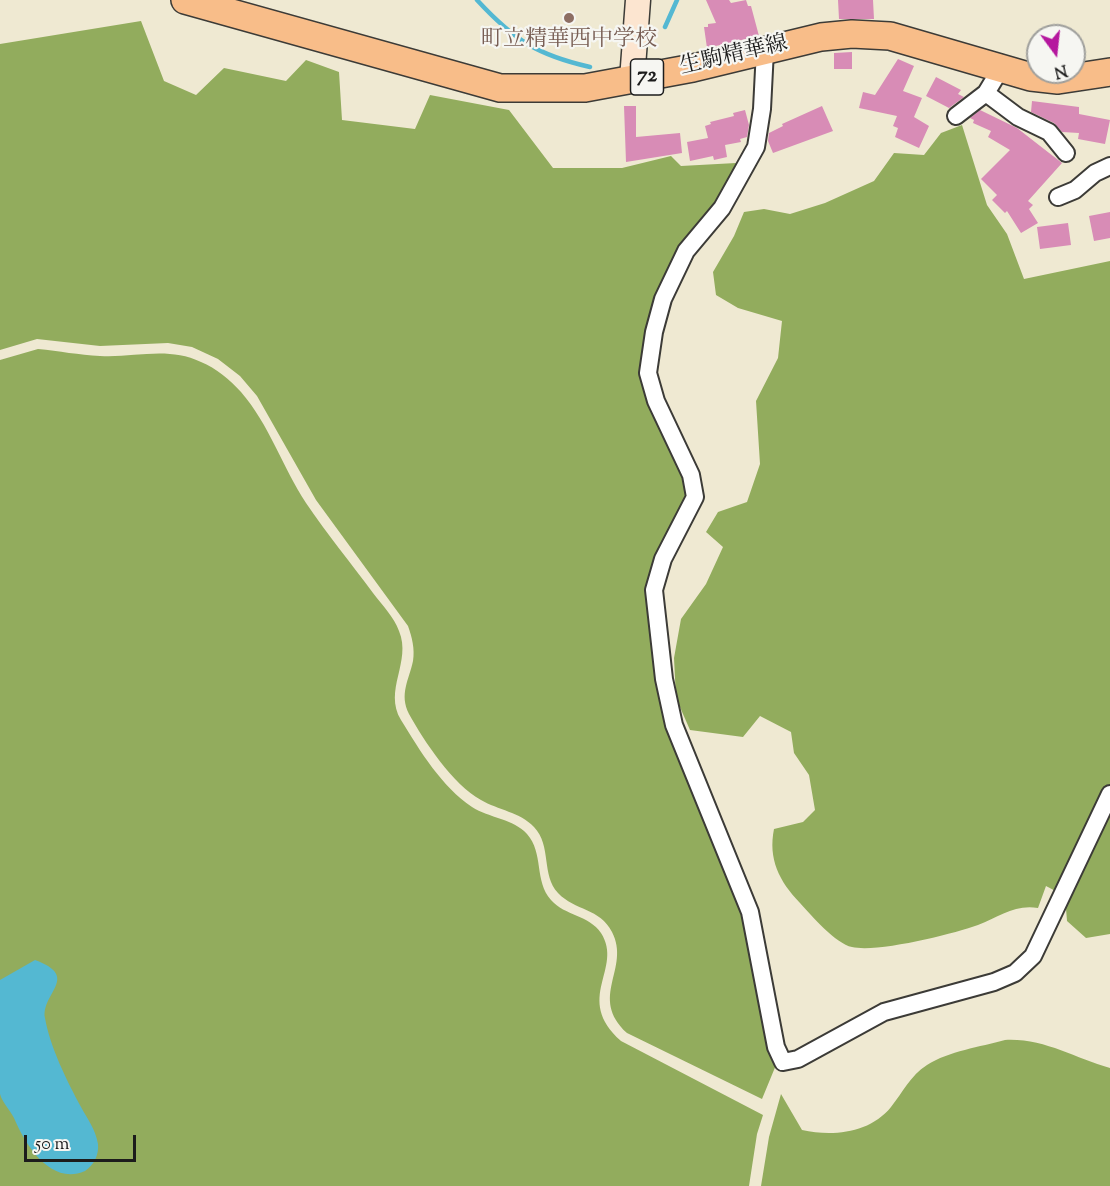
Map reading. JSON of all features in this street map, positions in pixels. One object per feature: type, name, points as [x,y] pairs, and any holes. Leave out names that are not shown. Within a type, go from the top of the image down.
[{"type":"main road","name":"生駒精華線","points":[[185,0],[500,88],[585,88],[632,80],[821,37],[852,34],[890,36],[993,82],[1031,77],[1058,80],[1110,72]]},
{"type":"street","points":[[632,80],[638,0]]},
{"type":"street","points":[[765,50],[762,109],[756,147],[722,208],[686,251],[663,299],[654,332],[648,373],[656,401],[691,474],[695,497],[663,559],[654,590],[664,679],[674,725],[750,912],[776,1047],[783,1062],[798,1059],[884,1012],[994,982],[1015,974],[1033,956],[1110,794]]},
{"type":"street","points":[[956,116],[993,82],[1018,117],[1049,132],[1066,153]]},
{"type":"street","points":[[1058,196],[1075,190],[1095,173],[1110,166]]},
{"type":"green space","points":[[141,21],[164,81],[196,95],[224,68],[286,81],[306,60],[339,72],[342,120],[415,129],[430,95],[509,110],[553,168],[622,168],[671,156],[681,166],[736,163],[717,205],[681,248],[643,373],[686,476],[689,496],[658,556],[652,633],[744,914],[776,1065],[762,1099],[627,1033],[616,1020],[611,1007],[610,995],[617,958],[612,932],[601,918],[558,893],[550,878],[543,843],[534,827],[522,818],[470,793],[440,762],[423,737],[409,714],[405,700],[414,657],[408,626],[316,500],[257,396],[240,376],[218,359],[192,347],[168,343],[100,346],[37,339],[0,350],[0,44]]},
{"type":"green space","points":[[962,125],[987,205],[1007,234],[1024,279],[1110,261],[1110,934],[1086,938],[1067,921],[1065,896],[1046,886],[1038,908],[1014,910],[966,929],[915,942],[879,947],[852,947],[831,935],[793,895],[781,878],[774,860],[774,829],[803,822],[815,810],[809,775],[794,753],[791,732],[760,716],[743,737],[690,730],[676,698],[674,658],[681,619],[706,584],[723,547],[706,532],[718,512],[747,502],[760,464],[756,401],[778,358],[782,321],[738,308],[716,295],[713,272],[734,236],[744,212],[764,209],[790,214],[825,203],[874,181],[894,153],[924,155],[941,133]]},
{"type":"green space","points":[[38,349],[100,356],[163,354],[188,357],[217,371],[241,392],[260,418],[306,503],[397,626],[402,642],[402,654],[396,687],[396,709],[416,744],[441,779],[461,799],[479,811],[515,825],[527,834],[536,850],[542,884],[551,900],[563,909],[590,922],[601,933],[606,946],[607,959],[600,997],[601,1011],[607,1025],[621,1041],[763,1115],[757,1134],[749,1186],[0,1186],[0,360]]},
{"type":"green space","points":[[1005,1040],[1046,1045],[1110,1068],[1110,1186],[761,1186],[769,1137],[781,1094],[802,1130],[826,1133],[850,1131],[873,1123],[882,1116],[911,1079],[927,1065],[955,1053]]},
{"type":"water","points":[[35,960],[48,966],[55,973],[56,986],[45,1009],[47,1029],[60,1064],[97,1138],[97,1156],[91,1166],[85,1171],[72,1174],[61,1173],[40,1160],[25,1139],[0,1094],[0,980]]},
{"type":"building","points":[[706,0],[729,0],[731,3],[746,0],[748,6],[751,6],[759,36],[707,48],[704,27],[716,23]]},
{"type":"building","points":[[838,0],[873,0],[874,19],[839,19]]},
{"type":"building","points":[[852,52],[852,69],[834,69],[834,53]]},
{"type":"building","points":[[898,59],[914,66],[903,91],[922,98],[914,117],[929,126],[919,148],[895,137],[898,128],[893,126],[897,116],[859,108],[863,92],[875,95]]},
{"type":"building","points":[[936,77],[961,90],[958,94],[964,97],[949,108],[926,96]]},
{"type":"building","points":[[1032,101],[1079,107],[1079,114],[1110,120],[1105,144],[1078,139],[1079,133],[1062,132],[1054,123],[1031,112]]},
{"type":"building","points":[[624,106],[636,106],[636,137],[680,133],[682,153],[626,162]]},
{"type":"building","points":[[822,106],[833,131],[773,153],[768,141],[769,133],[783,126],[782,124]]},
{"type":"building","points":[[745,110],[749,125],[747,137],[740,139],[741,142],[725,145],[727,157],[714,160],[713,156],[690,161],[687,142],[708,138],[705,126],[711,124],[710,122],[734,116],[733,113]]},
{"type":"building","points":[[980,110],[1017,128],[1062,163],[1028,201],[1033,205],[1029,209],[1038,223],[1021,233],[1007,211],[1005,213],[992,200],[997,195],[981,179],[1010,150],[988,137],[991,131],[973,123],[974,120],[970,118]]},
{"type":"building","points":[[1110,212],[1110,238],[1094,241],[1089,216]]},
{"type":"building","points":[[1068,223],[1071,245],[1040,249],[1037,227]]},
{"type":"waterway","points":[[477,0],[503,26],[528,44],[555,57],[590,67]]},
{"type":"waterway","points":[[665,27],[677,0]]},
{"type":"place","name":"町立精華西中学校","points":[[569,18]]}]
